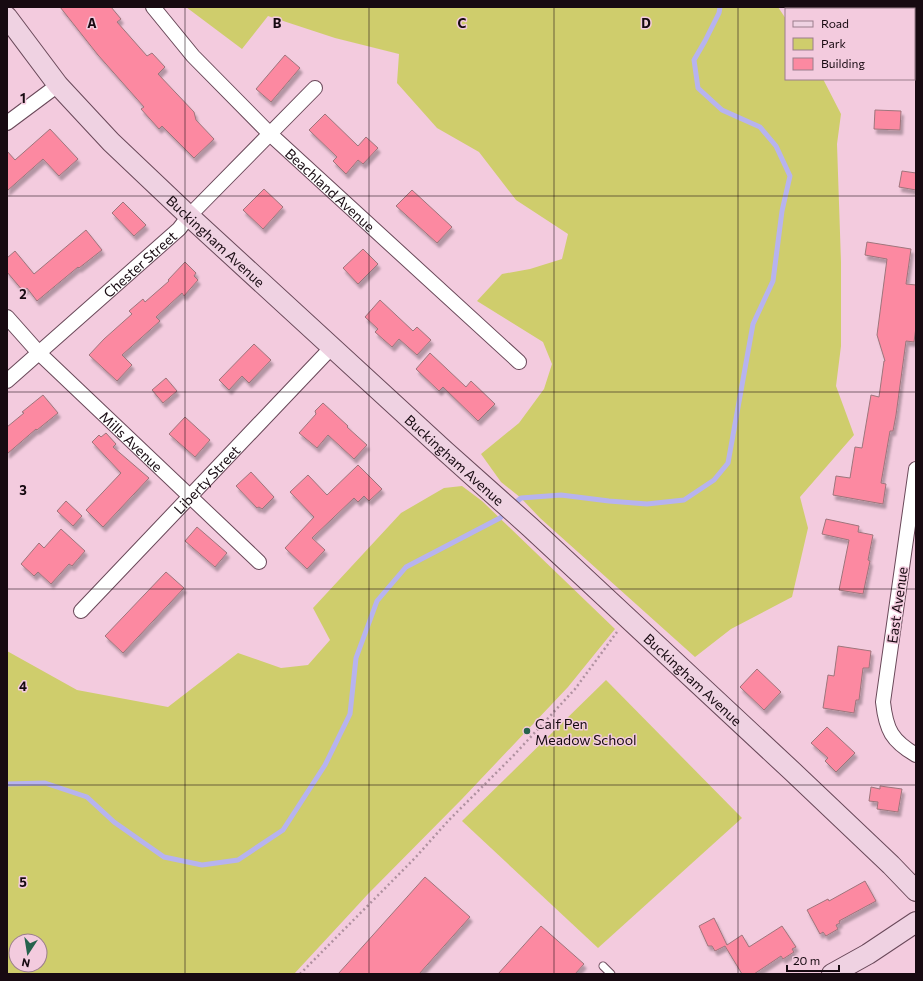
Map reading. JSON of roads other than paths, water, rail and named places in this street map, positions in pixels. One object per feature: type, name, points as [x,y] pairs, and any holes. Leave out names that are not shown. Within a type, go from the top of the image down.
[{"type":"main road","name":"Buckingham Avenue","points":[[7,17],[58,85],[111,142],[189,216],[530,527],[792,771],[891,865],[916,891]]},
{"type":"main road","points":[[832,974],[868,954],[916,922]]},
{"type":"street","name":"Beachland Avenue","points":[[152,7],[193,56],[270,134],[519,362]]},
{"type":"street","points":[[7,123],[58,85]]},
{"type":"street","name":"Chester Street","points":[[7,381],[179,230],[189,216],[315,88]]},
{"type":"street","name":"Mills Avenue","points":[[7,317],[39,353],[259,562]]},
{"type":"street","name":"Liberty Street","points":[[81,611],[332,347]]},
{"type":"street","name":"East Avenue","points":[[916,469],[883,702],[885,719],[893,738],[900,745],[916,755]]},
{"type":"lane","points":[[603,966],[611,974]]},
{"type":"waterway","points":[[513,505],[521,498],[561,495],[647,504],[684,500],[714,480],[728,463],[753,324],[773,281],[782,211],[790,176],[776,146],[760,127],[722,110],[698,88],[694,60],[719,13],[720,7]]},
{"type":"waterway","points":[[7,784],[45,783],[87,797],[114,822],[164,857],[202,865],[238,860],[283,830],[325,765],[350,714],[356,658],[377,601],[406,567],[500,518],[507,511]]},
{"type":"place","name":"Calf Pen Meadow School","points":[[527,731]]}]
